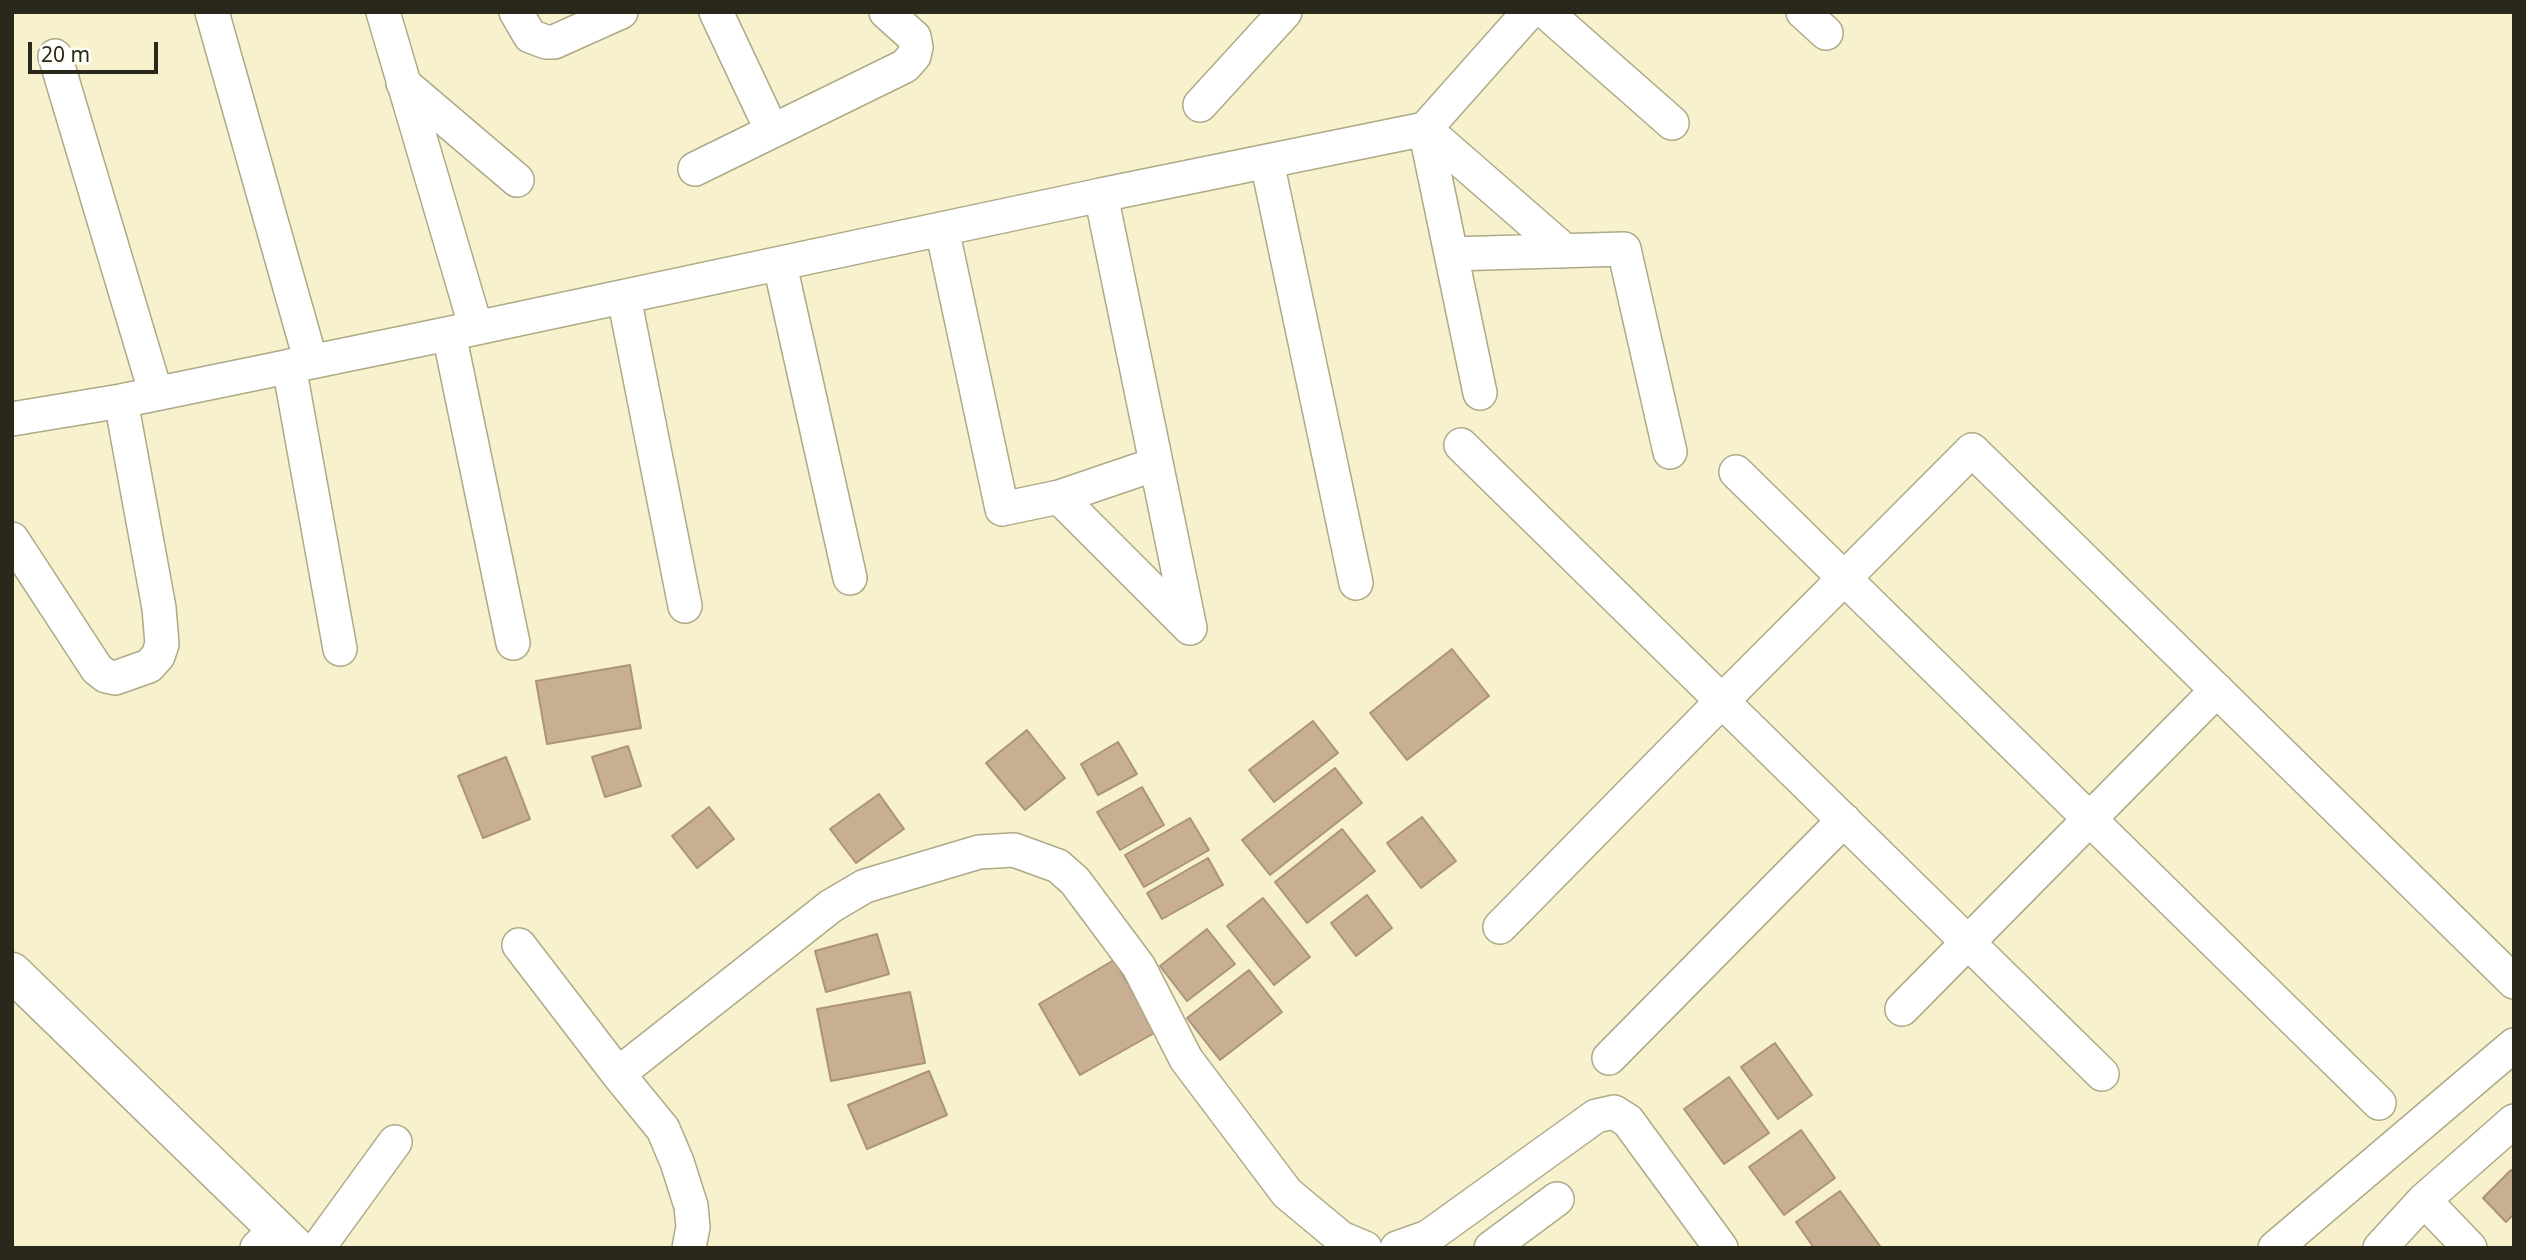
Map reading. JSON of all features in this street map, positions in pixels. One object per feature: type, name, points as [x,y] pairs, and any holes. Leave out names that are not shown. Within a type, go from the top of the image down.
[{"type":"street","points":[[212,12],[300,364],[340,649]]},
{"type":"street","points":[[383,12],[403,83],[463,331],[513,643]]},
{"type":"street","points":[[516,12],[530,36],[554,42],[621,12]]},
{"type":"street","points":[[716,12],[772,131]]},
{"type":"street","points":[[695,169],[905,66],[911,61],[916,47],[914,37],[886,12]]},
{"type":"street","points":[[1200,105],[1285,12]]},
{"type":"street","points":[[12,419],[156,394],[624,298],[1101,195],[1425,130],[1529,12]]},
{"type":"street","points":[[1546,12],[1672,123]]},
{"type":"street","points":[[55,56],[156,394]]},
{"type":"street","points":[[403,83],[517,180]]},
{"type":"street","points":[[1425,130],[1565,251]]},
{"type":"street","points":[[1425,130],[1479,393]]},
{"type":"street","points":[[1267,162],[1356,583]]},
{"type":"street","points":[[1059,497],[1190,628],[1101,195]]},
{"type":"street","points":[[942,229],[1002,509],[1059,497],[1156,464]]},
{"type":"street","points":[[1451,254],[1624,249],[1670,452]]},
{"type":"street","points":[[780,265],[850,578]]},
{"type":"street","points":[[624,298],[685,606]]},
{"type":"street","points":[[12,539],[97,670],[115,678],[149,666],[158,656],[162,644],[159,608],[121,401]]},
{"type":"street","points":[[1461,444],[2102,1074]]},
{"type":"street","points":[[1500,927],[1972,450],[2514,982]]},
{"type":"street","points":[[1736,472],[2379,1103]]},
{"type":"street","points":[[1902,1009],[2217,690]]},
{"type":"street","points":[[1609,1058],[1844,820]]},
{"type":"street","points":[[618,1074],[831,906],[865,886],[979,852],[1014,850],[1058,866],[1075,881],[1139,967],[1186,1059],[1287,1193],[1341,1238],[1364,1248]]},
{"type":"street","points":[[519,945],[663,1129],[691,1206],[693,1227],[689,1248]]},
{"type":"street","points":[[12,972],[276,1242]]},
{"type":"street","points":[[2275,1248],[2514,1045]]},
{"type":"street","points":[[1397,1248],[1427,1237],[1596,1116],[1614,1112],[1628,1121],[1721,1248]]},
{"type":"street","points":[[2380,1248],[2424,1200],[2514,1121]]},
{"type":"street","points":[[318,1248],[395,1142]]},
{"type":"street","points":[[1491,1248],[1557,1199]]},
{"type":"street","points":[[2424,1200],[2470,1248]]},
{"type":"building","points":[[1452,649],[1489,696],[1407,760],[1370,713]]},
{"type":"building","points":[[630,665],[641,728],[547,744],[536,681]]},
{"type":"building","points":[[1313,721],[1338,753],[1274,802],[1249,770]]},
{"type":"building","points":[[1027,730],[1065,778],[1025,810],[986,763]]},
{"type":"building","points":[[1118,742],[1137,774],[1098,795],[1081,764]]},
{"type":"building","points":[[628,746],[641,786],[605,797],[592,757]]},
{"type":"building","points":[[506,757],[530,819],[483,838],[458,776]]},
{"type":"building","points":[[1335,768],[1362,803],[1270,875],[1242,840]]},
{"type":"building","points":[[1142,787],[1164,825],[1120,850],[1097,812]]},
{"type":"building","points":[[879,794],[904,829],[856,863],[830,829]]},
{"type":"building","points":[[709,807],[734,839],[697,868],[672,836]]},
{"type":"building","points":[[1422,817],[1456,861],[1421,888],[1387,843]]},
{"type":"building","points":[[1190,818],[1209,850],[1144,887],[1125,855]]},
{"type":"building","points":[[1342,829],[1375,871],[1307,923],[1275,882]]},
{"type":"building","points":[[1208,858],[1223,885],[1162,919],[1147,893]]},
{"type":"building","points":[[1367,895],[1392,928],[1356,956],[1331,923]]},
{"type":"building","points":[[1263,898],[1310,957],[1274,985],[1227,926]]},
{"type":"building","points":[[1207,929],[1235,964],[1187,1001],[1160,966]]},
{"type":"building","points":[[877,934],[889,974],[826,992],[815,951]]},
{"type":"building","points":[[1114,960],[1156,1032],[1080,1075],[1039,1004]]},
{"type":"building","points":[[1249,970],[1282,1012],[1220,1060],[1187,1018]]},
{"type":"building","points":[[910,992],[925,1063],[831,1081],[817,1009]]},
{"type":"building","points":[[1775,1043],[1812,1095],[1778,1119],[1741,1067]]},
{"type":"building","points":[[929,1071],[947,1115],[867,1149],[848,1105]]},
{"type":"building","points":[[1729,1077],[1769,1133],[1724,1164],[1684,1109]]},
{"type":"building","points":[[1801,1130],[1835,1178],[1784,1215],[1749,1167]]},
{"type":"building","points":[[2511,1170],[2514,1173],[2514,1214],[2506,1222],[2483,1198]]},
{"type":"building","points":[[1840,1191],[1880,1246],[1878,1248],[1814,1248],[1796,1222]]}]
